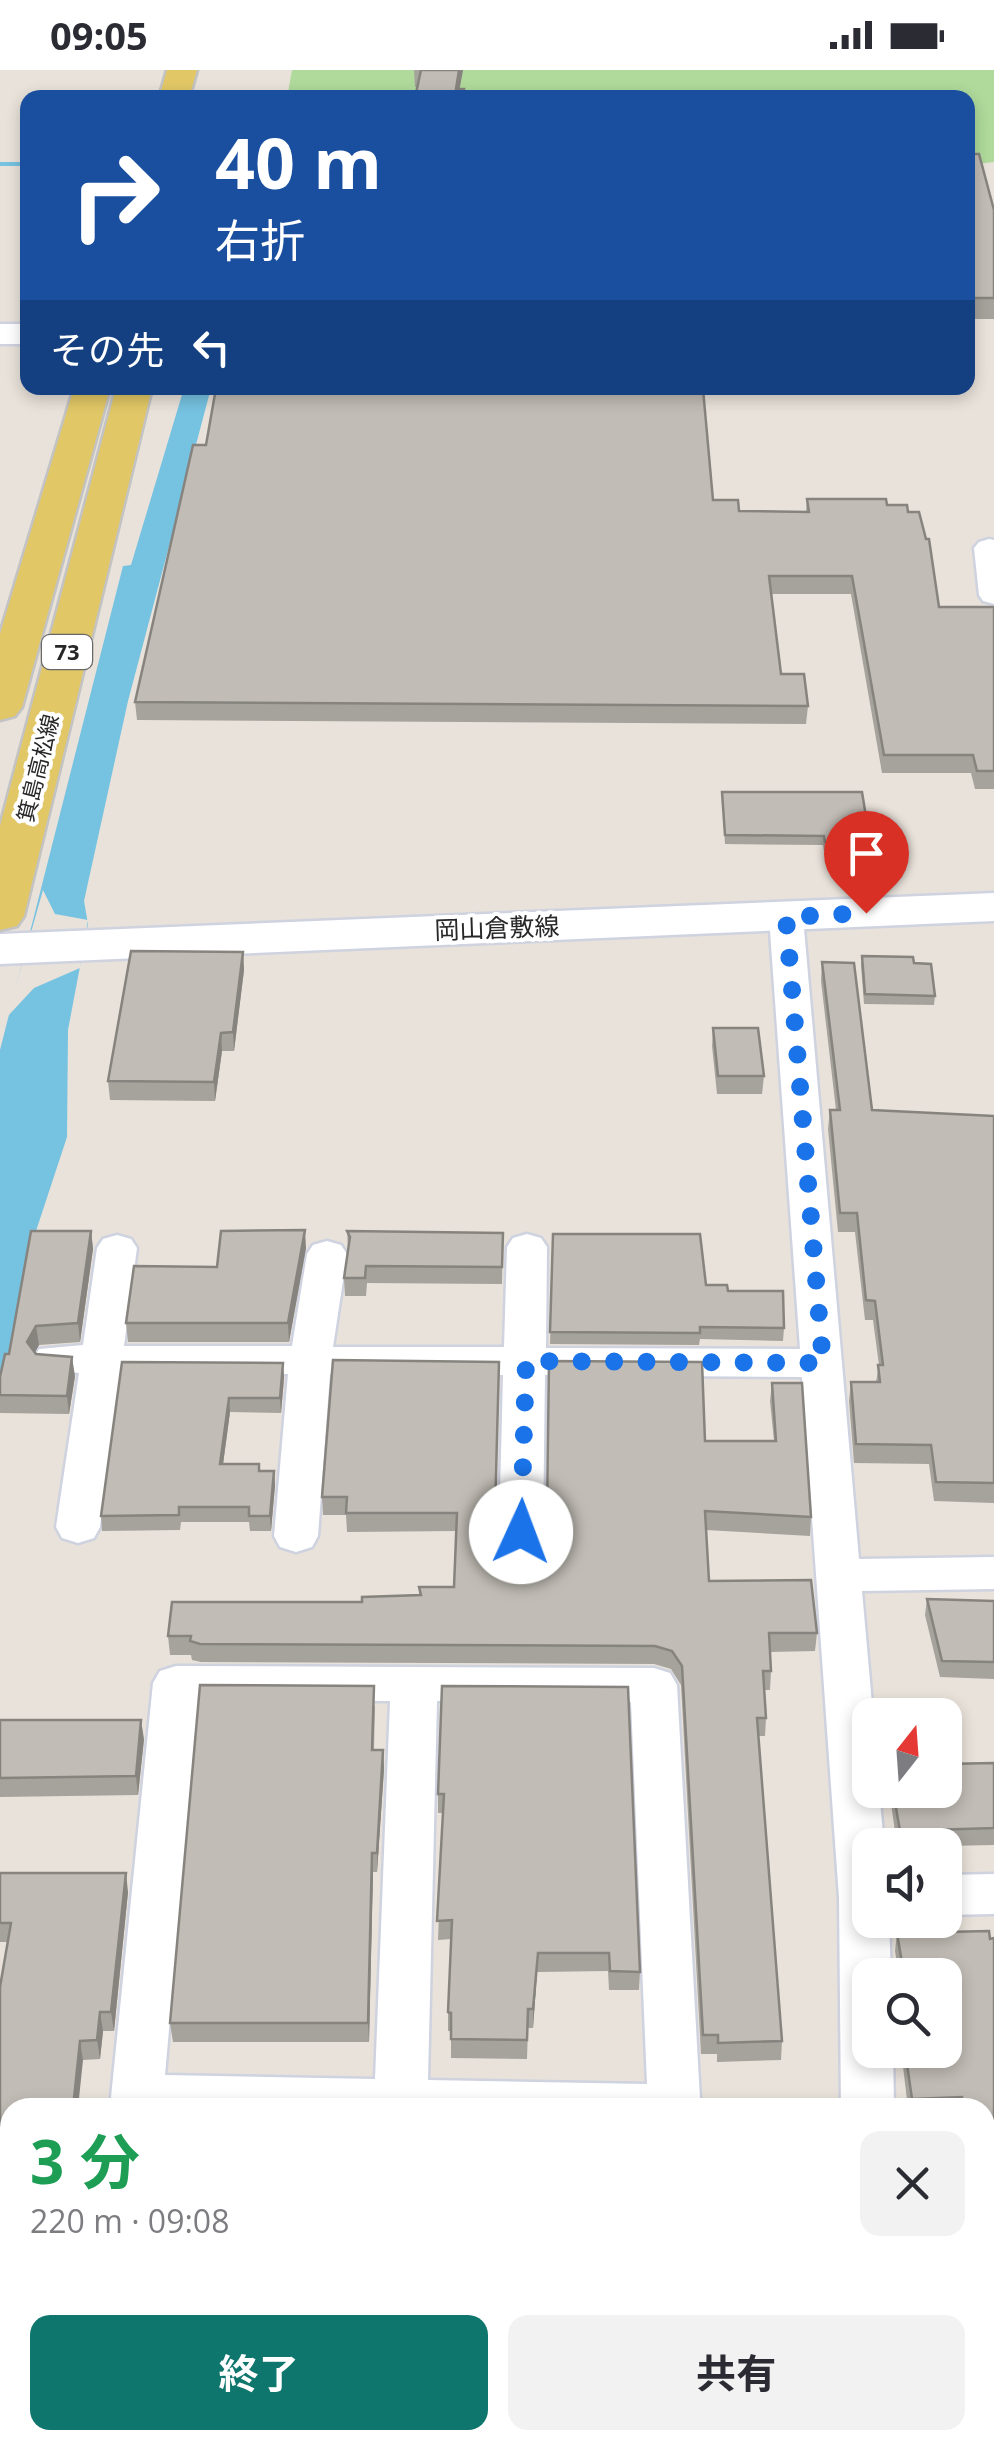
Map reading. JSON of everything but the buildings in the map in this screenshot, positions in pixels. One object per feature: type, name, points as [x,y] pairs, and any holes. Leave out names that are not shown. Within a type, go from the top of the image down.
[{"type":"main road","name":"73","points":[[0,707],[90,395]]},
{"type":"main road","name":"箕島高松線","points":[[9,938],[132,395]]},
{"type":"main road","name":"岡山倉敷線","points":[[9,938],[84,945],[994,907]]},
{"type":"street","points":[[994,548],[989,548],[994,595]]},
{"type":"street","points":[[786,917],[861,1828]]},
{"type":"street","points":[[521,1532],[527,1247]]},
{"type":"street","points":[[78,1528],[117,1248]]},
{"type":"street","points":[[296,1536],[310,1360],[327,1254]]},
{"type":"street","points":[[54,1359],[823,1363]]},
{"type":"street","points":[[840,1575],[994,1574]]},
{"type":"street","points":[[190,2098],[137,2097],[176,1682],[654,1685],[675,2098]]},
{"type":"street","points":[[401,2098],[414,1683]]},
{"type":"street","points":[[962,1895],[994,1894]]},
{"type":"street","points":[[867,1938],[868,2098]]},
{"type":"green space","points":[[292,70],[994,70],[994,162],[975,164],[975,90],[288,90]]},
{"type":"water","points":[[182,395],[209,395],[128,701],[84,901],[88,924],[68,1030],[67,1137],[35,1234],[6,1372],[0,1381],[0,1050],[123,566],[131,565]]},
{"type":"pier","points":[[43,890],[55,914],[88,920],[80,968],[34,988],[7,1017]]},
{"type":"waterway","points":[[0,164],[20,164]]},
{"type":"route","points":[[521,1532],[526,1361],[823,1363],[786,917],[866,913]]}]
